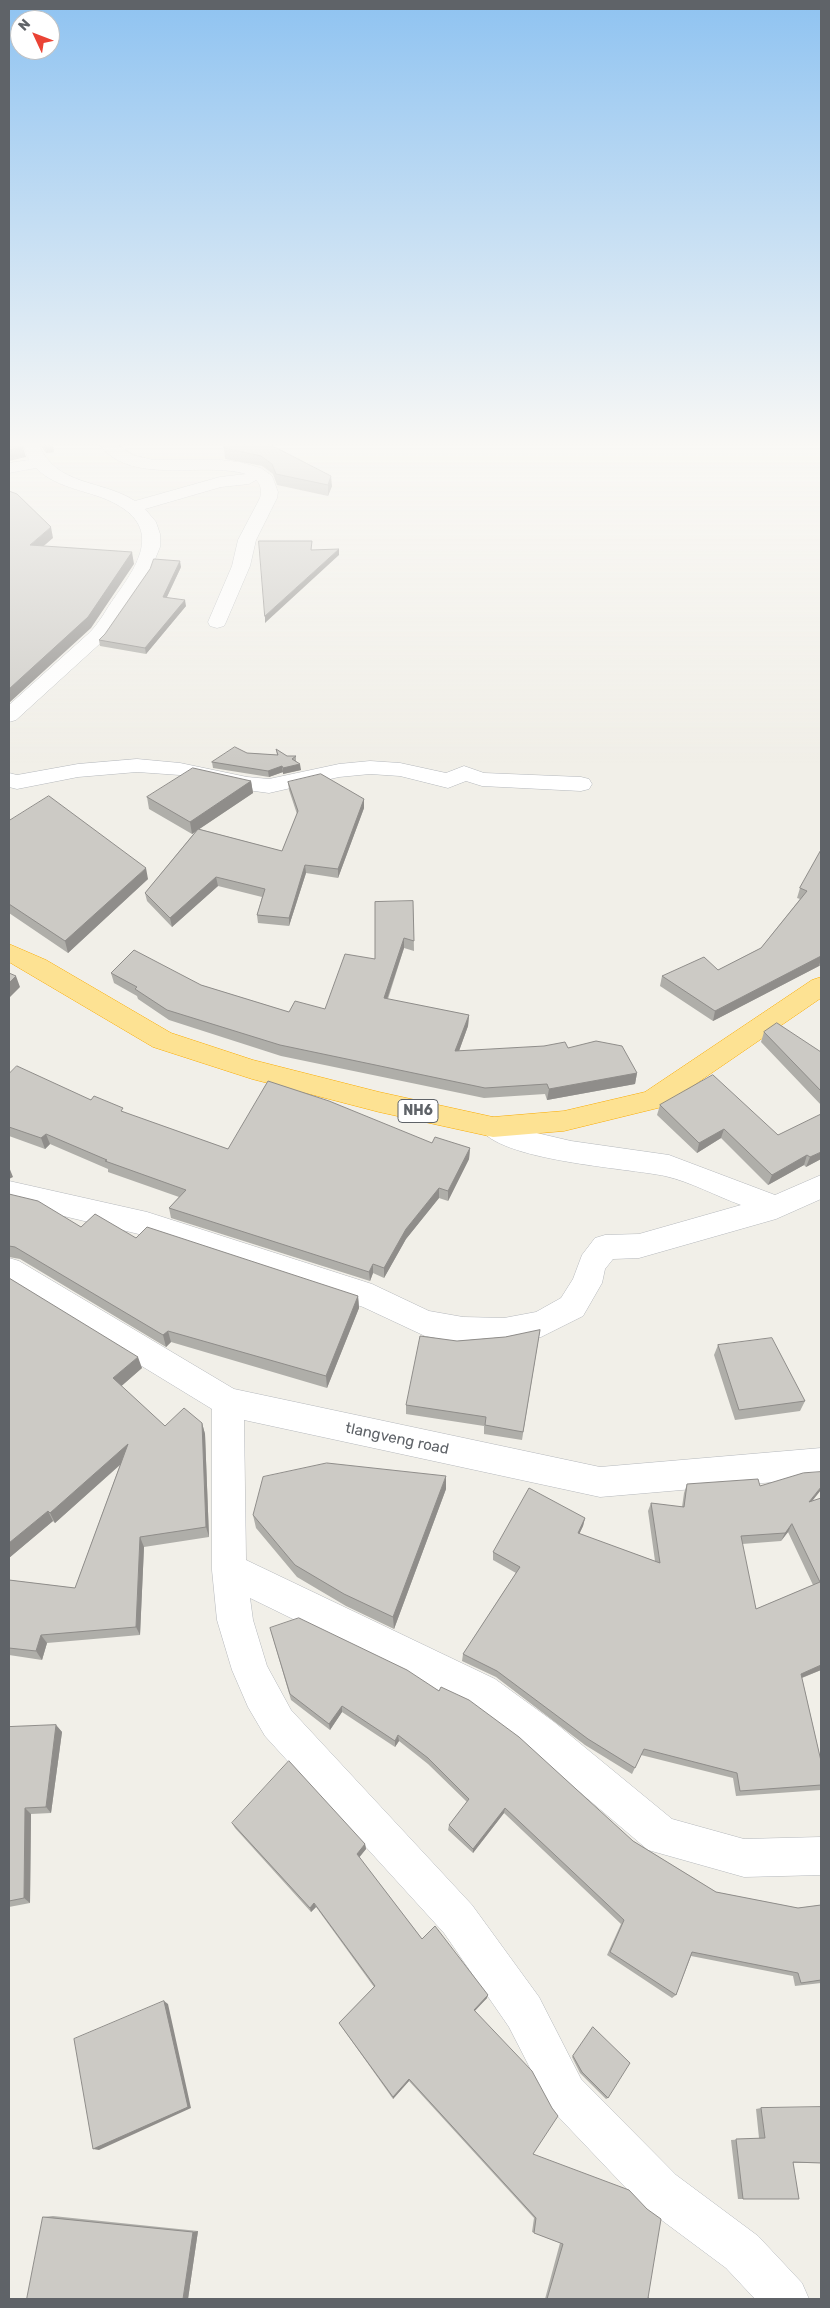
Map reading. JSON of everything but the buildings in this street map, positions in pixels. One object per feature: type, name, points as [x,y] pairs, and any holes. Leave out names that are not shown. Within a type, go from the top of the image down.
[{"type":"highway","name":"NH6","points":[[9,952],[162,1040],[252,1069],[380,1102],[493,1128],[564,1122],[653,1100],[821,986]]},
{"type":"street","points":[[9,716],[45,686],[102,632],[141,576],[150,551]]},
{"type":"street","points":[[217,622],[242,564],[244,551]]},
{"type":"street","points":[[9,780],[17,782],[109,765],[179,769],[271,786],[290,784],[319,774],[386,766],[406,768],[448,781],[464,773],[482,779],[581,784]]},
{"type":"street","points":[[493,1128],[518,1139],[571,1152],[669,1166],[776,1207]]},
{"type":"street","points":[[9,1192],[147,1224],[372,1297],[426,1323],[463,1330],[496,1331],[541,1324],[572,1307],[587,1283],[592,1264],[605,1247],[639,1246],[776,1207],[821,1186]]},
{"type":"street","name":"tlangveng road","points":[[9,1270],[228,1402],[600,1482],[821,1463]]},
{"type":"street","points":[[228,1402],[229,1570],[235,1620],[250,1670],[261,1694],[278,1722],[458,1918],[524,2012],[566,2094],[660,2191],[742,2252],[786,2299]]},
{"type":"street","points":[[229,1570],[482,1692],[561,1751],[662,1836],[744,1858],[821,1856]]}]
